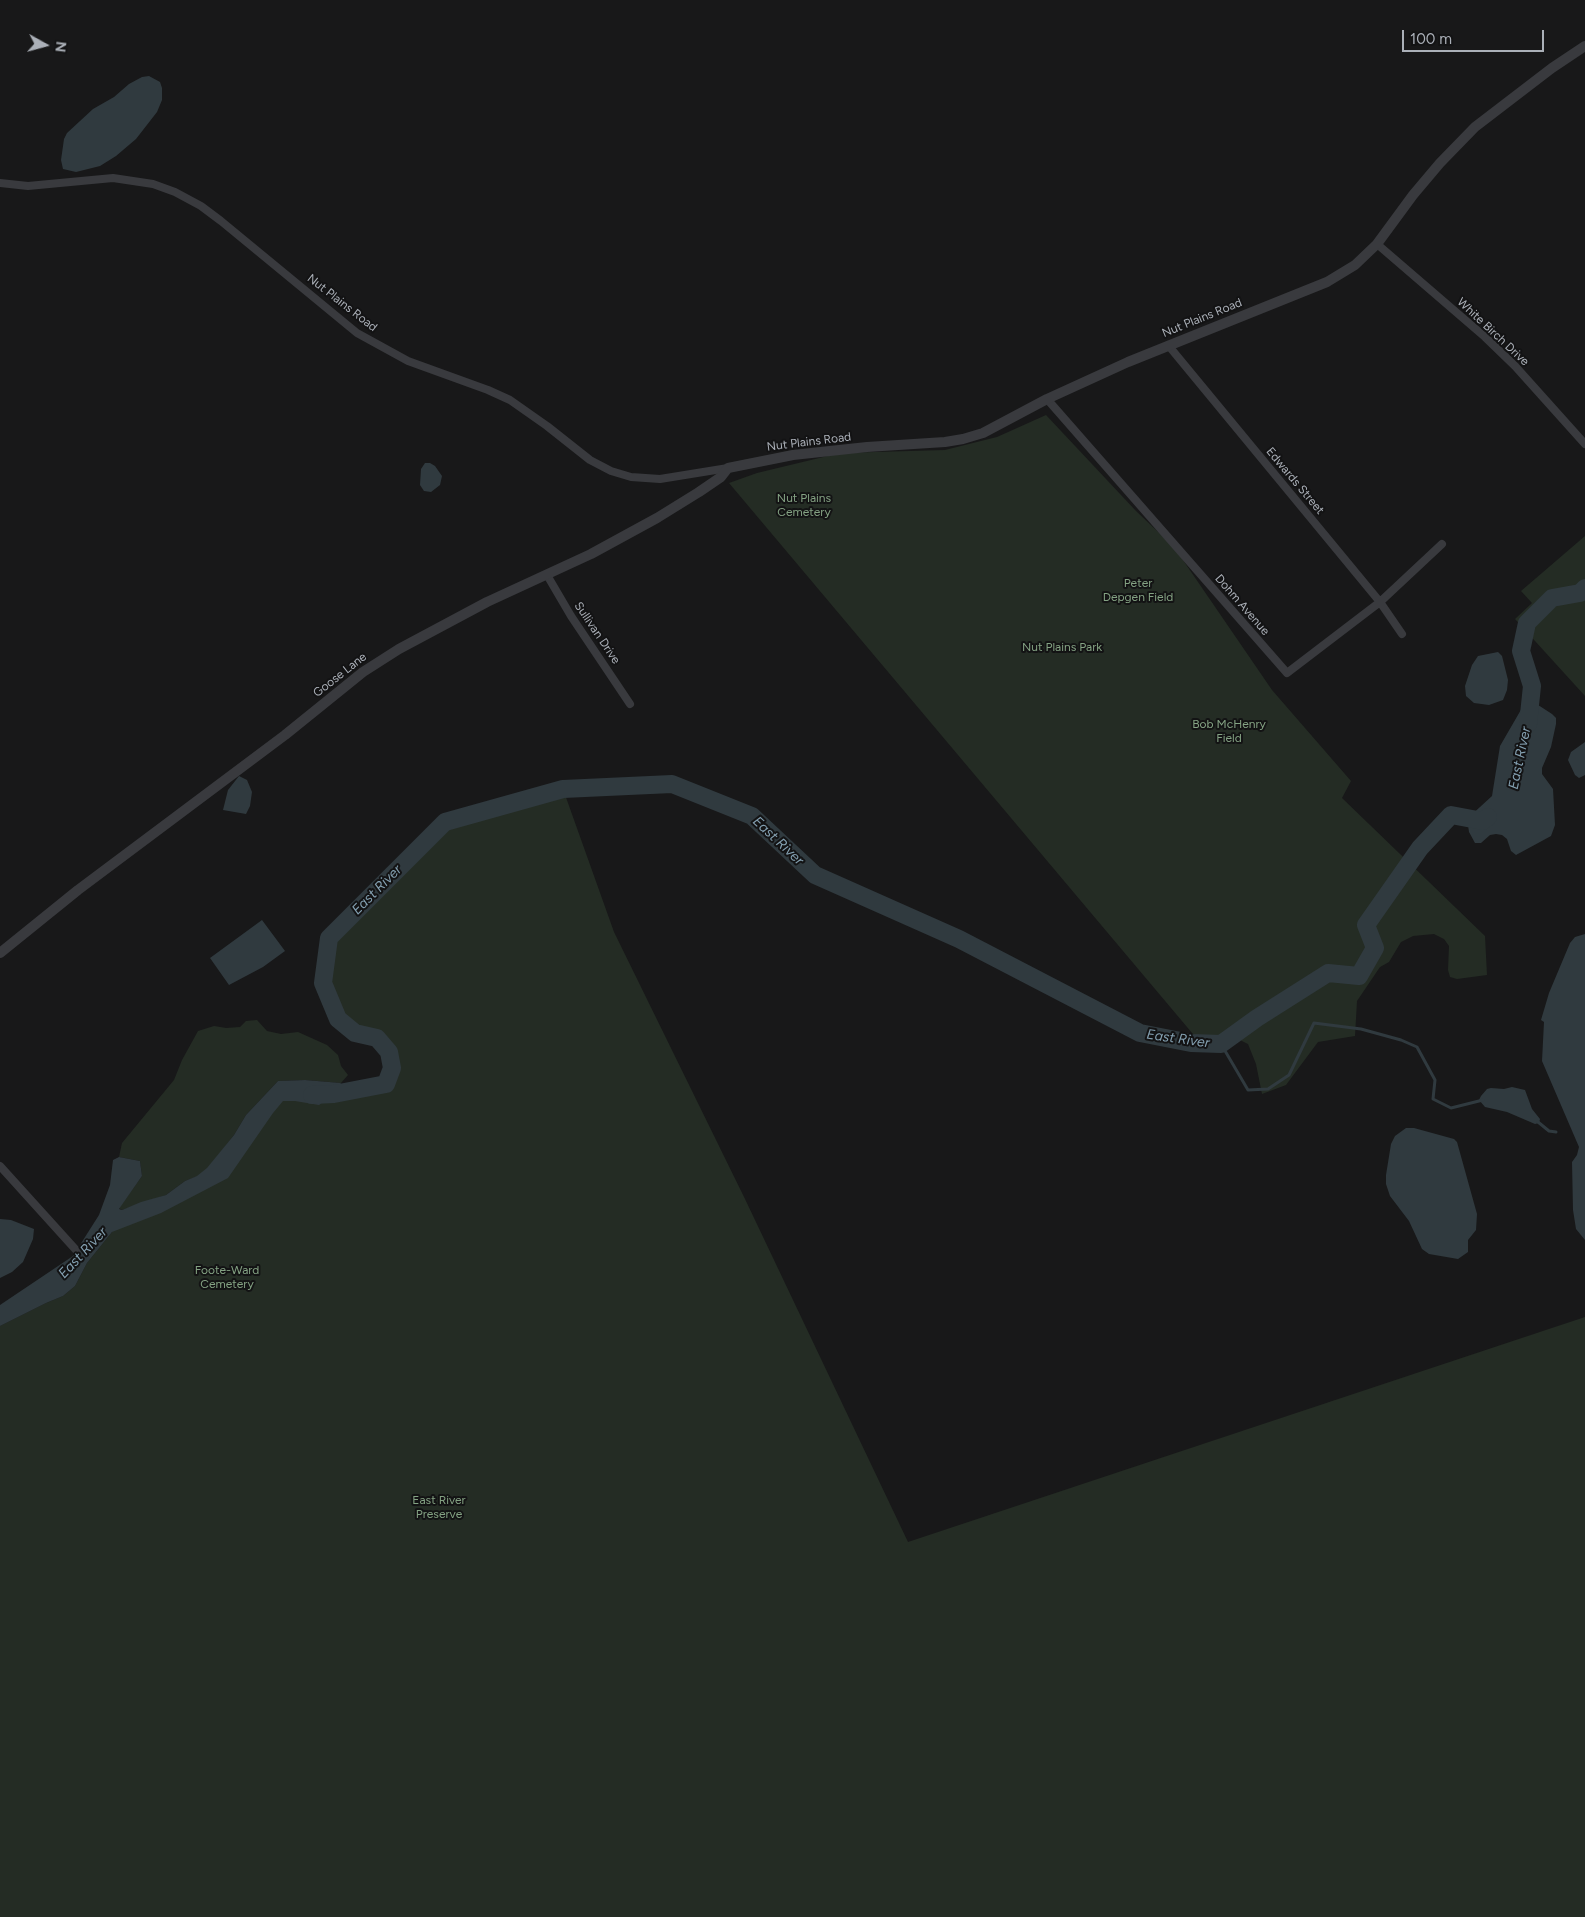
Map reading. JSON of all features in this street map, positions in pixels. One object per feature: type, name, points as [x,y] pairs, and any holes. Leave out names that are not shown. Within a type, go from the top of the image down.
[{"type":"street","name":"Nut Plains Road","points":[[0,182],[28,186],[113,178],[153,184],[176,192],[222,220],[356,333],[408,361],[510,400],[590,460],[611,471],[631,477],[660,479],[793,455],[963,439],[983,432],[1047,399],[1168,345],[1327,282],[1355,265],[1377,244],[1413,195],[1440,163],[1475,127],[1552,68],[1585,46]]},
{"type":"street","name":"White Birch Drive","points":[[1377,244],[1485,337],[1585,444]]},
{"type":"street","name":"Edwards Street","points":[[1168,345],[1380,602],[1402,634]]},
{"type":"street","name":"Dohm Avenue","points":[[1047,399],[1287,673],[1380,602],[1442,544]]},
{"type":"street","name":"Goose Lane","points":[[0,953],[78,890],[285,735],[364,672],[408,644],[487,602],[591,554],[657,518],[721,477],[728,468]]},
{"type":"street","name":"Sullivan Drive","points":[[547,575],[571,616],[630,704]]},
{"type":"street","points":[[0,1166],[76,1250]]},
{"type":"green space","name":"Nut Plains Park","points":[[1046,415],[1136,511],[1174,547],[1272,690],[1351,781],[1342,798],[1485,936],[1487,975],[1457,979],[1450,977],[1448,970],[1449,946],[1444,939],[1434,934],[1413,936],[1401,942],[1389,962],[1380,967],[1357,1001],[1355,1036],[1318,1042],[1286,1085],[1262,1094],[1256,1064],[1248,1044],[1238,1039],[1203,1046],[729,483],[757,473],[840,453],[945,450],[997,437]]},
{"type":"green space","points":[[1585,536],[1585,696],[1515,619],[1532,603],[1521,591]]},
{"type":"green space","name":"East River Preserve","points":[[563,789],[614,932],[745,1199],[908,1542],[1585,1317],[1585,1917],[0,1917],[0,1326],[63,1296],[75,1286],[87,1263],[112,1232],[115,1218],[163,1202],[196,1177],[185,1181],[166,1195],[122,1210],[119,1208],[142,1176],[140,1161],[119,1157],[122,1143],[174,1080],[182,1060],[198,1031],[214,1026],[226,1028],[240,1027],[246,1021],[257,1020],[267,1031],[281,1034],[298,1032],[327,1045],[338,1055],[341,1066],[348,1075],[341,1083],[305,1080],[278,1081],[246,1115],[234,1135],[209,1167],[235,1148],[259,1116],[280,1095],[314,1088],[334,1094],[386,1084],[392,1068],[389,1052],[377,1038],[355,1033],[338,1019],[323,983],[329,938],[445,822]]},
{"type":"water","points":[[149,76],[160,82],[162,100],[157,112],[136,139],[116,156],[100,166],[76,172],[63,169],[61,160],[64,139],[67,133],[93,109],[114,97],[129,84],[142,77]]},
{"type":"water","points":[[425,463],[435,466],[442,476],[440,485],[431,492],[424,491],[420,485],[421,469]]},
{"type":"water","points":[[1498,652],[1502,656],[1508,680],[1503,700],[1489,705],[1474,703],[1466,696],[1465,686],[1472,665],[1478,656]]},
{"type":"water","points":[[1532,701],[1556,718],[1551,747],[1542,768],[1542,774],[1553,789],[1555,825],[1551,836],[1516,855],[1511,851],[1507,839],[1502,835],[1490,835],[1481,843],[1475,843],[1469,832],[1468,818],[1492,796],[1500,746],[1522,708],[1526,703]]},
{"type":"water","points":[[1585,742],[1585,775],[1579,778],[1575,775],[1568,760],[1571,752]]},
{"type":"water","points":[[239,776],[247,780],[252,792],[250,806],[246,814],[223,810],[228,790]]},
{"type":"water","points":[[262,920],[285,951],[263,967],[229,985],[210,958]]},
{"type":"water","points":[[1585,934],[1585,1240],[1576,1229],[1573,1210],[1572,1162],[1577,1155],[1579,1147],[1542,1061],[1544,1022],[1541,1020],[1549,993],[1570,943],[1575,937]]},
{"type":"water","points":[[305,1080],[341,1083],[334,1094],[319,1105],[283,1101],[228,1178],[161,1213],[112,1232],[87,1263],[75,1286],[63,1296],[0,1326],[0,1305],[73,1256],[99,1215],[110,1185],[113,1160],[119,1157],[140,1161],[142,1176],[119,1209],[122,1210],[166,1195],[207,1168],[234,1135],[246,1115],[278,1081]]},
{"type":"water","points":[[1512,1087],[1525,1090],[1532,1109],[1540,1119],[1539,1123],[1535,1124],[1507,1112],[1485,1107],[1479,1100],[1487,1089]]},
{"type":"water","points":[[1406,1128],[1414,1128],[1454,1139],[1457,1142],[1477,1214],[1476,1230],[1468,1240],[1468,1252],[1458,1259],[1429,1254],[1422,1249],[1409,1221],[1390,1196],[1386,1184],[1386,1175],[1391,1144],[1395,1136]]},
{"type":"water","points":[[0,1219],[11,1220],[34,1229],[33,1239],[23,1262],[12,1272],[0,1278]]},
{"type":"waterway","name":"East River","points":[[1528,724],[1532,686],[1521,651],[1527,623],[1552,598],[1580,593],[1585,588]]},
{"type":"waterway","name":"East River","points":[[312,1095],[334,1094],[386,1084],[392,1068],[389,1052],[377,1038],[355,1033],[338,1019],[323,983],[329,938],[445,822],[563,789],[672,784],[752,816],[815,875],[959,939],[1140,1033],[1191,1043],[1221,1044],[1257,1018],[1328,973],[1359,976],[1375,948],[1366,925],[1420,848],[1451,815],[1483,821],[1488,817]]},
{"type":"waterway","points":[[1221,1044],[1248,1090],[1268,1089],[1289,1075],[1314,1023],[1361,1029],[1401,1040],[1417,1047],[1435,1080],[1433,1099],[1451,1108],[1483,1100]]},
{"type":"waterway","points":[[1538,1122],[1549,1131],[1556,1132]]},
{"type":"park label","name":"Nut Plains Cemetery","points":[[804,505]]},
{"type":"park label","name":"Peter Depgen Field","points":[[1138,590]]},
{"type":"park label","name":"Bob McHenry Field","points":[[1229,731]]},
{"type":"park label","name":"Foote-Ward Cemetery","points":[[227,1277]]}]
